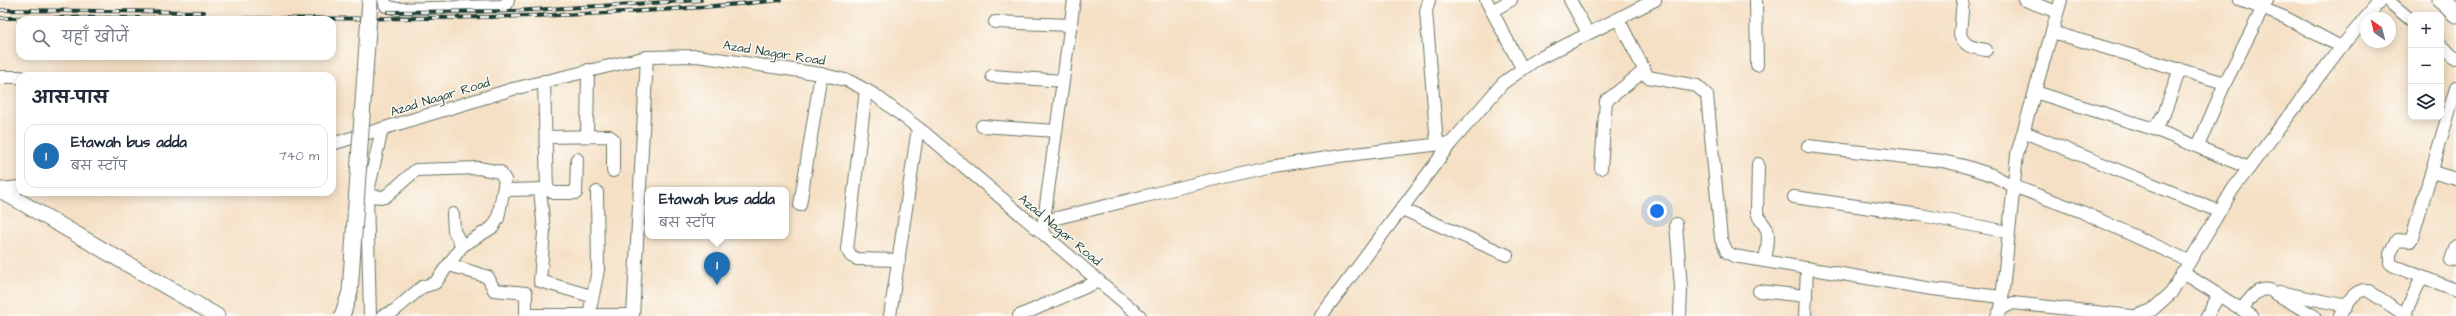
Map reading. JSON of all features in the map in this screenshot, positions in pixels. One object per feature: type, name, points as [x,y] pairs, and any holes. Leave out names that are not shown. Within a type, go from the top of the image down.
[{"type":"highway","points":[[2441,0],[2456,14]]},
{"type":"main road","points":[[342,316],[350,292],[370,0]]},
{"type":"main road","points":[[0,189],[217,316]]},
{"type":"street","points":[[384,0],[386,6],[391,8],[410,4],[501,6],[507,4],[508,0]]},
{"type":"street","points":[[1042,234],[1074,0]]},
{"type":"street","points":[[1429,0],[1426,11],[1437,144]]},
{"type":"street","points":[[1511,0],[1489,5],[1522,68]]},
{"type":"street","points":[[1570,0],[1588,33]]},
{"type":"street","points":[[1321,316],[1451,143],[1503,83],[1522,68],[1654,0]]},
{"type":"street","points":[[1756,0],[1757,65]]},
{"type":"street","points":[[1963,0],[1960,34],[1962,40],[1972,48],[1986,50]]},
{"type":"street","points":[[2025,0],[2057,12]]},
{"type":"street","points":[[2000,307],[2017,154],[2061,0]]},
{"type":"street","points":[[2240,0],[2265,5],[2284,17],[2341,47]]},
{"type":"street","points":[[2136,316],[2152,310],[2170,293],[2218,211],[2341,47],[2381,0]]},
{"type":"street","points":[[2386,0],[2408,18]]},
{"type":"street","points":[[2198,146],[2225,83],[2265,5]]},
{"type":"street","points":[[1618,18],[1648,77],[1655,80],[1696,86],[1707,95],[1723,247],[1727,252],[1734,256],[1764,262],[1964,294],[2000,307],[2013,303],[2132,316]]},
{"type":"street","points":[[995,22],[1071,25]]},
{"type":"street","points":[[2052,32],[2225,83]]},
{"type":"street","points":[[2444,48],[2456,58]]},
{"type":"street","name":"Azad Nagar Road","points":[[336,143],[544,81],[647,57],[697,56],[821,74],[849,81],[866,90],[918,128],[1140,316]]},
{"type":"street","points":[[450,265],[488,276],[494,290],[526,293],[526,315],[633,316],[647,57]]},
{"type":"street","points":[[2154,129],[2164,114],[2180,69]]},
{"type":"street","points":[[587,136],[588,70]]},
{"type":"street","points":[[1601,168],[1606,101],[1644,71]]},
{"type":"street","points":[[800,205],[821,74]]},
{"type":"street","points":[[992,76],[1063,80]]},
{"type":"street","points":[[0,77],[16,77]]},
{"type":"street","points":[[544,81],[546,138],[543,189],[544,232],[540,281],[591,296]]},
{"type":"street","points":[[2456,88],[2412,238],[2410,241],[2397,240],[2388,258],[2390,263],[2394,266],[2456,290]]},
{"type":"street","points":[[866,90],[847,249],[851,256],[857,259],[899,260]]},
{"type":"street","points":[[2035,92],[2154,129],[2249,168]]},
{"type":"street","points":[[982,126],[1056,131]]},
{"type":"street","points":[[890,316],[918,128]]},
{"type":"street","points":[[370,316],[367,196],[382,129]]},
{"type":"street","points":[[2024,132],[2218,211]]},
{"type":"street","points":[[546,138],[587,136],[612,137],[613,171]]},
{"type":"street","points":[[1044,221],[1178,187],[1266,168],[1363,152],[1451,143]]},
{"type":"street","points":[[1808,146],[1942,161],[1992,175],[2013,186],[2122,228],[2189,261]]},
{"type":"street","points":[[503,192],[543,189],[559,193],[577,192],[577,159]]},
{"type":"street","points":[[1758,164],[1757,211],[1758,217],[1768,231],[1764,262]]},
{"type":"street","points":[[367,196],[385,197],[416,170],[479,168],[500,172],[505,180],[497,223],[462,246],[450,265],[435,283],[422,287],[387,315]]},
{"type":"street","points":[[2432,172],[2456,179]]},
{"type":"street","points":[[0,189],[16,187]]},
{"type":"street","points":[[595,315],[591,296],[598,270],[597,192]]},
{"type":"street","points":[[1794,197],[1920,215],[2008,232]]},
{"type":"street","points":[[1402,209],[1507,255]]},
{"type":"street","points":[[453,214],[454,231],[462,246]]},
{"type":"street","points":[[1676,224],[1681,288],[1680,316]]},
{"type":"street","points":[[2451,260],[2456,246]]},
{"type":"street","points":[[1805,316],[1807,268]]},
{"type":"street","points":[[2182,272],[2247,313],[2257,291],[2262,288],[2347,306]]},
{"type":"street","points":[[2340,316],[2356,292],[2366,290],[2406,315],[2422,277]]},
{"type":"street","points":[[1019,316],[1045,311],[1099,281]]},
{"type":"street","points":[[2270,290],[2314,316]]},
{"type":"street","points":[[1759,291],[1806,296]]},
{"type":"street","points":[[2207,316],[2219,295]]},
{"type":"street","points":[[194,303],[194,308],[205,316]]},
{"type":"railway","points":[[388,12],[514,11],[701,0]]},
{"type":"railway","points":[[336,19],[488,17],[585,14],[780,0]]},
{"type":"railway","points":[[0,10],[204,12]]},
{"type":"railway","points":[[0,18],[16,18]]},
{"type":"place","name":"Etawah bus adda","points":[[717,285]]}]
